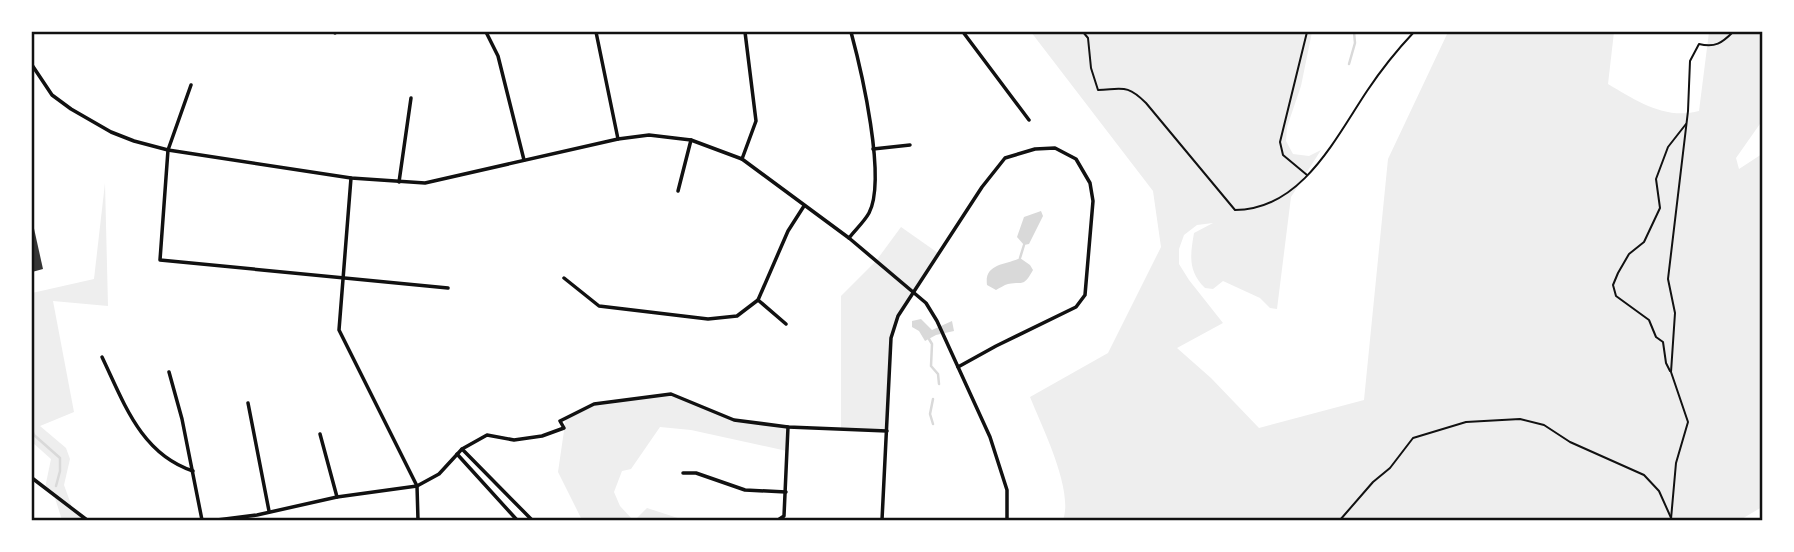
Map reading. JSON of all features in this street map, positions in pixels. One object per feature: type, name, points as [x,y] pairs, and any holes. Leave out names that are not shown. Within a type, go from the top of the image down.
[{"type":"street","points":[[486,32],[498,56],[524,160]]},
{"type":"street","points":[[596,32],[618,139]]},
{"type":"street","points":[[742,159],[756,121],[745,32]]},
{"type":"street","points":[[849,239],[870,211],[876,181],[860,64],[851,32]]},
{"type":"street","points":[[963,32],[1029,120]]},
{"type":"street","points":[[32,65],[52,95],[81,116],[122,137],[168,150],[351,178],[425,183],[618,139],[649,135],[691,140],[742,159],[849,239],[926,303],[937,321],[990,437],[1007,490],[1007,520]]},
{"type":"street","points":[[191,85],[168,150],[160,260],[449,288]]},
{"type":"street","points":[[399,182],[411,99]]},
{"type":"street","points":[[678,191],[691,140]]},
{"type":"street","points":[[873,149],[910,145]]},
{"type":"street","points":[[882,520],[891,338],[898,316],[982,187],[1005,158],[1035,149],[1055,148],[1076,159],[1090,183],[1093,201],[1085,295],[1076,307],[958,367]]},
{"type":"street","points":[[351,178],[339,330],[417,486],[418,520]]},
{"type":"street","points":[[564,278],[599,306],[708,319],[737,316],[758,300],[788,231],[804,206]]},
{"type":"street","points":[[758,300],[786,324]]},
{"type":"street","points":[[102,357],[143,438],[180,467],[194,472]]},
{"type":"street","points":[[169,372],[183,419],[202,520]]},
{"type":"street","points":[[218,520],[257,518],[269,511],[417,486],[439,474],[462,449],[486,435],[514,440],[542,436],[564,428],[560,421],[594,404],[671,394],[734,420],[788,427],[887,431]]},
{"type":"street","points":[[248,403],[269,511]]},
{"type":"street","points":[[778,520],[784,516],[788,427]]},
{"type":"street","points":[[320,434],[337,498]]},
{"type":"street","points":[[462,449],[532,520]]},
{"type":"street","points":[[457,454],[517,520]]},
{"type":"street","points":[[682,473],[696,473],[745,490],[786,492]]},
{"type":"street","points":[[32,478],[87,520]]},
{"type":"path","points":[[1083,32],[1088,38],[1090,68],[1098,90],[1114,88],[1134,91],[1234,210],[1253,210],[1290,191],[1308,175],[1349,121],[1384,66],[1413,32]]},
{"type":"path","points":[[1307,32],[1280,142],[1283,155],[1308,175]]},
{"type":"path","points":[[1671,372],[1675,313],[1668,279],[1686,123],[1690,61],[1699,44],[1709,47],[1718,44],[1733,32]]},
{"type":"path","points":[[1671,520],[1676,463],[1688,422],[1666,363],[1663,342],[1656,337],[1649,320],[1616,296],[1613,285],[1629,254],[1644,242],[1650,231],[1660,208],[1656,179],[1668,147],[1686,123]]},
{"type":"path","points":[[1340,520],[1373,482],[1390,468],[1413,438],[1466,422],[1520,419],[1544,425],[1570,442],[1644,475],[1658,491],[1671,520]]},
{"type":"shaded area","points":[[1031,32],[1312,32],[1301,86],[1287,127],[1286,141],[1293,154],[1309,156],[1321,150],[1291,197],[1277,309],[1270,308],[1260,298],[1223,281],[1213,289],[1205,288],[1199,282],[1192,263],[1194,233],[1213,223],[1197,225],[1184,235],[1179,249],[1179,264],[1223,323],[1177,348],[1211,378],[1259,428],[1364,400],[1388,159],[1448,32],[1614,32],[1608,84],[1652,107],[1687,113],[1699,111],[1709,32],[1762,32],[1762,121],[1736,158],[1739,169],[1762,154],[1762,507],[1740,520],[1063,520],[1065,507],[1061,476],[1030,397],[1108,353],[1161,247],[1153,191]]},
{"type":"shaded area","points":[[105,183],[108,306],[53,301],[74,412],[40,426],[66,448],[70,459],[64,485],[73,510],[87,520],[62,520],[54,495],[45,488],[51,459],[32,442],[32,293],[94,279]]},
{"type":"shaded area","points":[[1041,211],[1043,216],[1029,244],[1024,245],[1017,237],[1024,217]]},
{"type":"shaded area","points":[[901,227],[938,253],[898,316],[891,338],[887,431],[841,429],[841,296],[876,261]]},
{"type":"shaded area","points":[[1020,258],[1033,270],[1025,282],[1008,284],[996,290],[987,285],[992,269]]},
{"type":"shaded area","points":[[921,319],[932,330],[952,321],[954,331],[925,341],[919,331],[912,327],[912,321]]},
{"type":"shaded area","points":[[671,394],[734,420],[788,427],[787,451],[691,430],[660,427],[631,469],[622,471],[614,492],[620,506],[633,520],[582,520],[558,472],[566,417],[594,404]]},
{"type":"shaded area","points":[[647,508],[684,520],[635,520]]},
{"type":"building","points":[[32,224],[43,269],[32,272]]},
{"type":"waterway","points":[[1349,64],[1355,43],[1354,32]]},
{"type":"waterway","points":[[1020,258],[1024,245]]},
{"type":"waterway","points":[[929,339],[932,344],[931,366],[938,374],[939,384]]},
{"type":"waterway","points":[[933,399],[930,414],[933,424]]},
{"type":"waterway","points":[[32,430],[34,435],[60,458],[56,486]]}]
